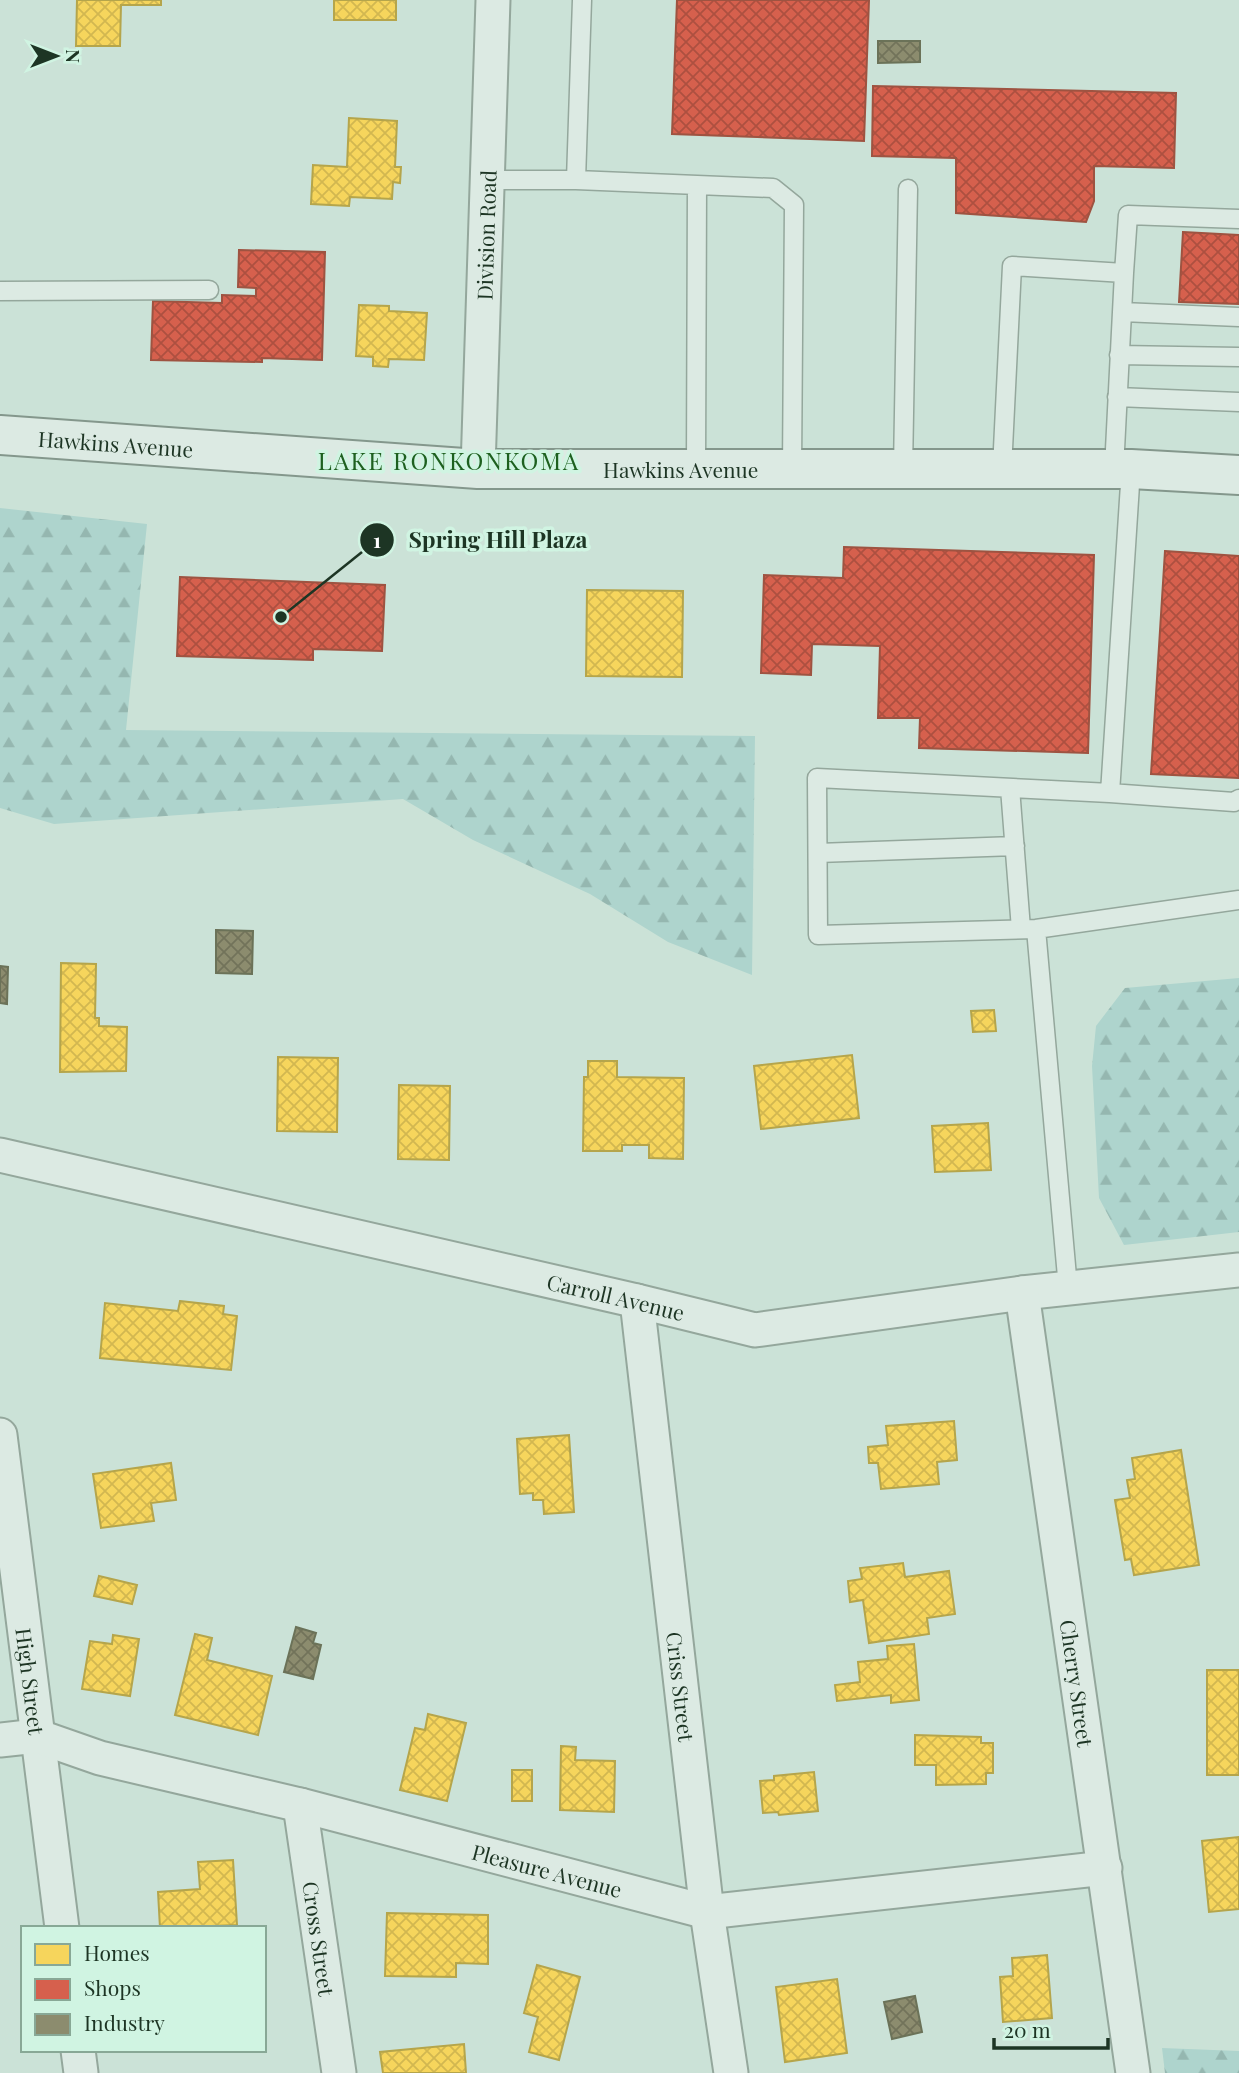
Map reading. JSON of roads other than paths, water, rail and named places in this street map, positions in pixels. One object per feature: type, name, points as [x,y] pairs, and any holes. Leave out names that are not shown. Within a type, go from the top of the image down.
[{"type":"street","name":"Division Road","points":[[478,469],[494,0]]},
{"type":"street","name":"Hawkins Avenue","points":[[0,435],[478,469],[1122,469],[1239,475]]},
{"type":"street","name":"Carroll Avenue","points":[[0,1155],[755,1330],[1022,1293],[1239,1270]]},
{"type":"street","name":"Cherry Street","points":[[1022,1293],[1133,2073]]},
{"type":"street","name":"Criss Street","points":[[637,1301],[707,1912],[731,2073]]},
{"type":"street","name":"High Street","points":[[0,1435],[62,1926]]},
{"type":"street","name":"Pleasure Avenue","points":[[0,1740],[37,1736],[100,1758],[300,1805],[707,1912],[1105,1868]]},
{"type":"street","name":"Cross Street","points":[[300,1805],[339,2073]]},
{"type":"street","points":[[78,2052],[81,2073]]},
{"type":"lane","points":[[576,180],[582,0]]},
{"type":"lane","points":[[488,180],[576,180],[773,188],[794,205],[792,469]]},
{"type":"lane","points":[[696,469],[697,185]]},
{"type":"lane","points":[[904,469],[908,189]]},
{"type":"lane","points":[[1110,793],[1122,469],[1117,397],[1128,215],[1239,219]]},
{"type":"lane","points":[[1002,469],[1012,265],[1124,273]]},
{"type":"lane","points":[[0,291],[209,290]]},
{"type":"lane","points":[[1122,312],[1239,317]]},
{"type":"lane","points":[[1119,355],[1239,357]]},
{"type":"lane","points":[[1117,397],[1239,402]]},
{"type":"lane","points":[[1239,799],[1234,802],[817,778],[818,935],[1029,929],[1239,900]]},
{"type":"lane","points":[[1010,788],[1015,846],[1029,929],[1068,1288]]},
{"type":"lane","points":[[818,853],[1015,846]]},
{"type":"place","name":"Spring Hill Plaza","points":[[281,617]]},
{"type":"district","name":"LAKE RONKONKOMA","points":[[449,460]]}]
